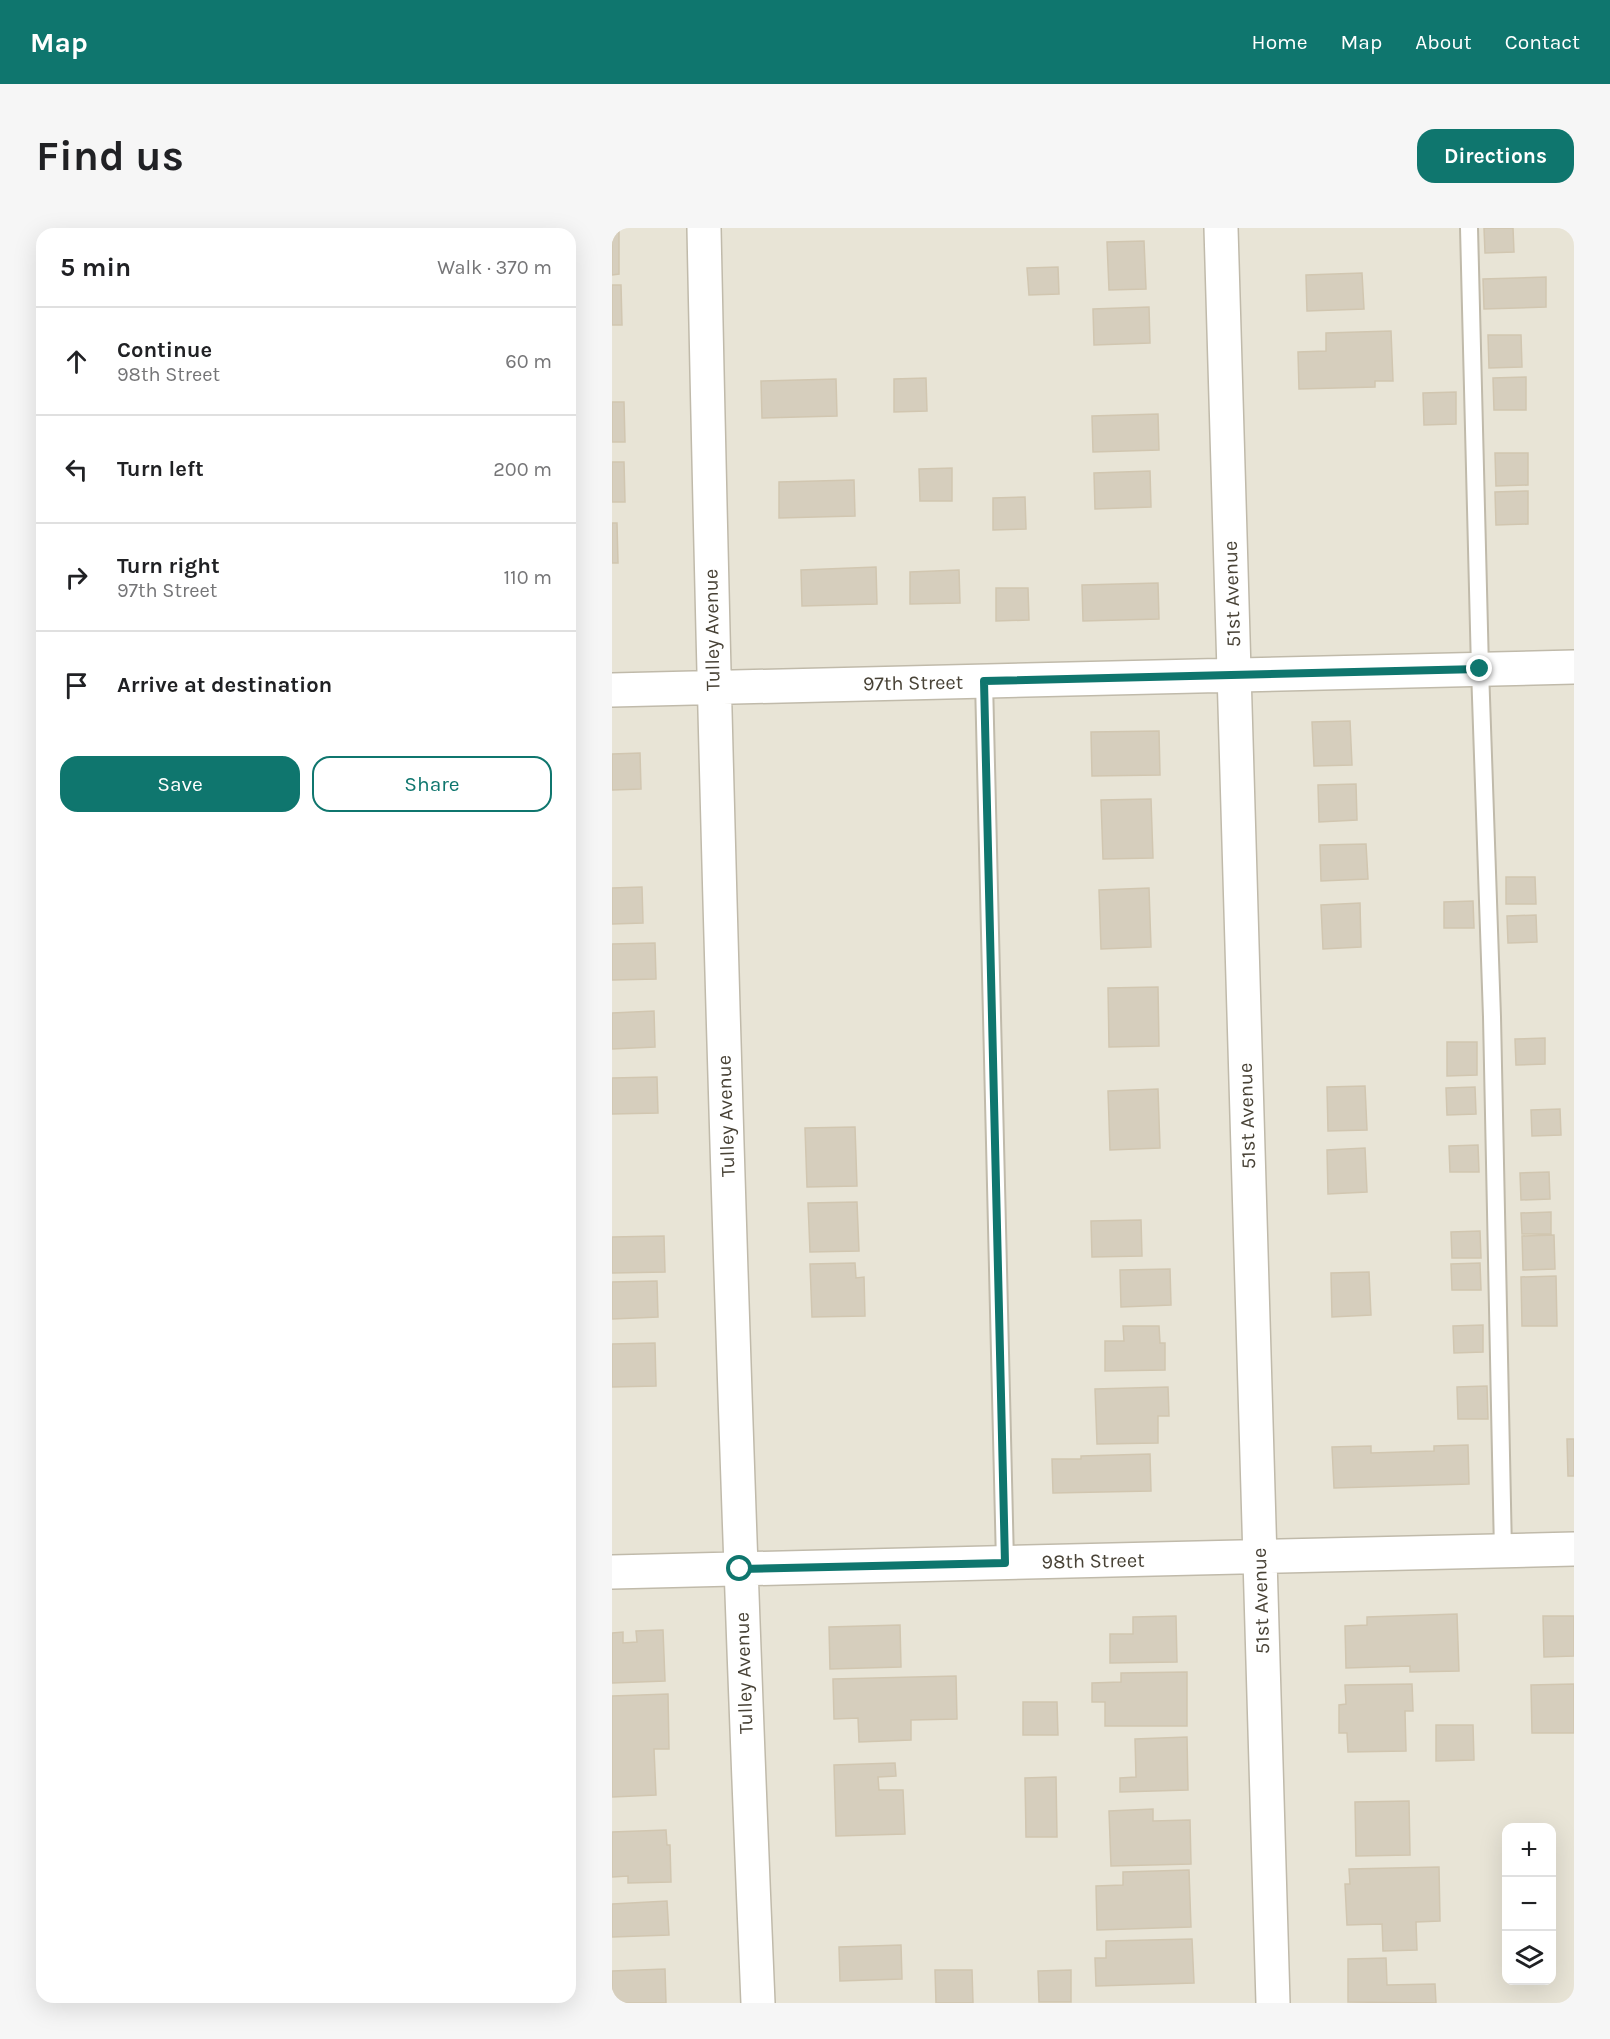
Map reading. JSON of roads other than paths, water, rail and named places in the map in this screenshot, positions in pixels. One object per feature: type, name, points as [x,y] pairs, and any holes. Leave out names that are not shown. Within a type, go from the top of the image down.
[{"type":"street","name":"Tulley Avenue","points":[[704,228],[713,687],[740,1569],[758,2003]]},
{"type":"street","name":"51st Avenue","points":[[1221,228],[1273,2003]]},
{"type":"street","name":"97th Street","points":[[612,690],[1574,667]]},
{"type":"street","name":"98th Street","points":[[612,1572],[1574,1549]]},
{"type":"lane","points":[[1469,228],[1480,669],[1492,1017],[1503,1551]]},
{"type":"lane","points":[[984,681],[1005,1563]]}]
